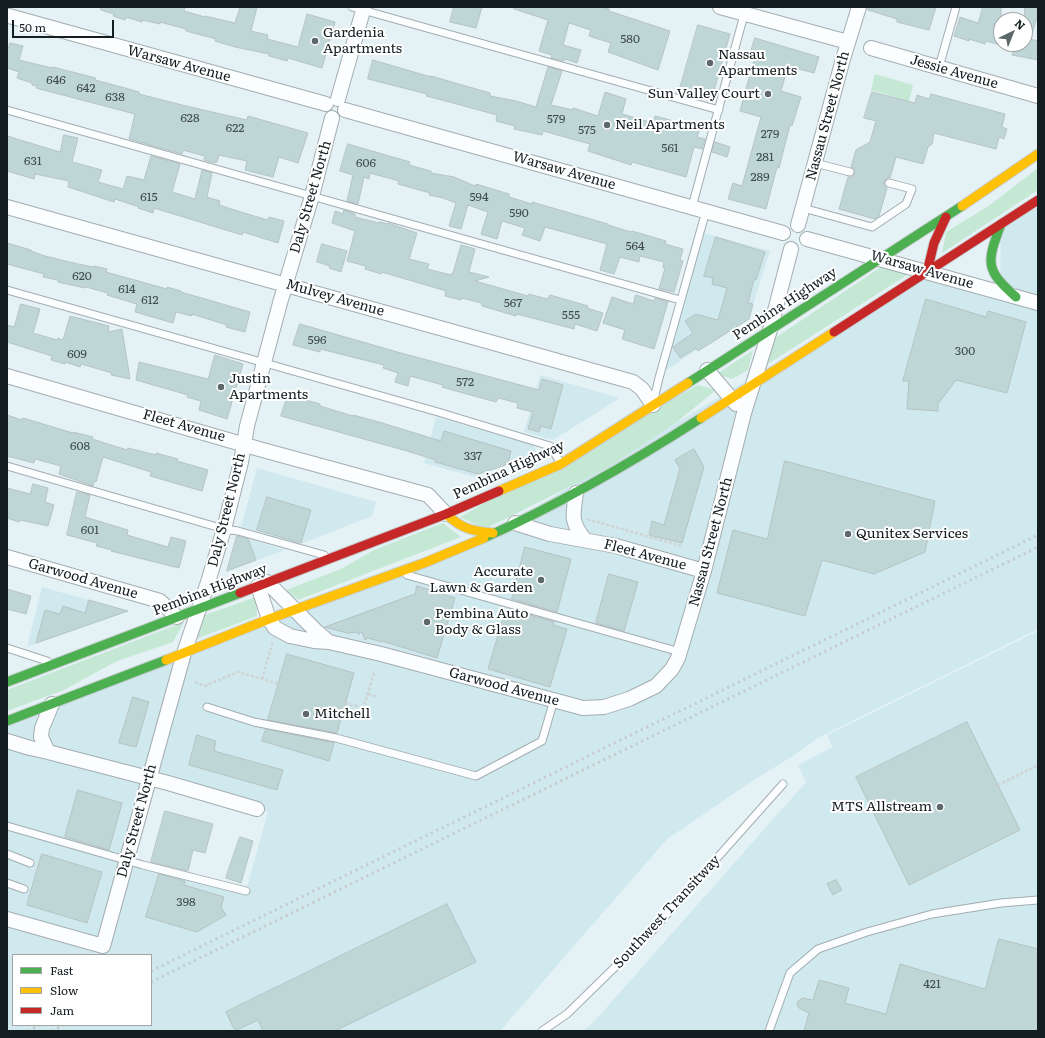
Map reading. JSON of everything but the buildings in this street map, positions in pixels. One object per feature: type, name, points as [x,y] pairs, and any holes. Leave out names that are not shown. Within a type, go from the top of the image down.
[{"type":"main road","name":"Pembina Highway","points":[[7,682],[446,514],[526,481],[561,464],[947,216],[1038,154]]},
{"type":"main road","points":[[7,721],[269,619],[446,554],[515,523],[576,493],[644,454],[752,386],[1038,200]]},
{"type":"main road","points":[[927,272],[934,243],[947,216]]},
{"type":"main road","points":[[1001,224],[990,254],[991,270],[1000,284],[1016,297]]},
{"type":"main road","points":[[446,514],[459,527],[472,532],[493,533]]},
{"type":"street","points":[[720,7],[746,10],[848,42]]},
{"type":"street","name":"Nassau Street North","points":[[798,225],[858,7]]},
{"type":"street","points":[[337,104],[359,8]]},
{"type":"street","name":"Warsaw Avenue","points":[[8,14],[337,104],[783,233]]},
{"type":"street","name":"Jessie Avenue","points":[[871,48],[1038,96]]},
{"type":"street","name":"Daly Street North","points":[[7,919],[103,946],[184,653],[224,529],[264,362],[312,196],[332,118],[340,118],[343,115],[337,104]]},
{"type":"street","name":"Mulvey Avenue","points":[[7,206],[633,382],[642,389],[653,405]]},
{"type":"street","points":[[798,225],[806,232],[807,239],[800,248],[791,249],[785,245],[783,241],[783,233],[787,227],[798,225]]},
{"type":"street","name":"Warsaw Avenue","points":[[807,239],[1038,303]]},
{"type":"street","name":"Nassau Street North","points":[[672,669],[680,652],[704,571],[744,413],[770,330],[791,249]]},
{"type":"street","points":[[707,370],[744,413]]},
{"type":"street","name":"Fleet Avenue","points":[[7,376],[428,495],[446,514]]},
{"type":"street","name":"Fleet Avenue","points":[[576,493],[573,516],[578,531],[585,540]]},
{"type":"street","name":"Fleet Avenue","points":[[515,523],[550,534],[616,546],[704,571]]},
{"type":"street","name":"Garwood Avenue","points":[[7,557],[160,601],[177,617]]},
{"type":"street","name":"Garwood Avenue","points":[[262,584],[295,610],[322,638],[329,642]]},
{"type":"street","name":"Garwood Avenue","points":[[262,584],[269,619],[276,628],[290,636],[314,641],[329,642],[381,654],[583,708],[604,707],[629,699],[656,686],[672,669]]},
{"type":"street","points":[[48,752],[41,737],[42,728],[52,704]]},
{"type":"street","points":[[7,741],[149,778],[257,809]]},
{"type":"lane","points":[[939,67],[956,7]]},
{"type":"lane","points":[[359,8],[719,110]]},
{"type":"lane","points":[[692,207],[746,10]]},
{"type":"lane","points":[[7,110],[680,300]]},
{"type":"lane","points":[[815,162],[850,172]]},
{"type":"lane","points":[[803,208],[872,227],[906,204],[912,190],[888,183]]},
{"type":"lane","points":[[653,405],[680,300],[706,211]]},
{"type":"lane","points":[[7,290],[264,362],[550,446],[561,464]]},
{"type":"lane","points":[[7,466],[224,529],[238,531],[333,557]]},
{"type":"lane","points":[[398,572],[680,652]]},
{"type":"lane","points":[[7,648],[55,664]]},
{"type":"lane","points":[[207,707],[254,722],[336,738],[476,776],[542,741],[554,700]]},
{"type":"lane","name":"Southwest Transitway","points":[[542,1031],[567,1014],[652,931],[783,784]]},
{"type":"lane","points":[[7,826],[126,861],[246,891]]},
{"type":"lane","points":[[7,854],[30,863]]},
{"type":"lane","points":[[7,883],[24,888]]},
{"type":"lane","points":[[769,1031],[790,973],[818,949],[867,932],[932,914],[1002,903],[1038,900]]},
{"type":"path","points":[[580,517],[681,546]]},
{"type":"path","points":[[262,679],[274,638]]},
{"type":"path","points":[[195,682],[205,686],[238,672],[279,684]]},
{"type":"path","points":[[360,719],[374,673]]},
{"type":"path","points":[[368,694],[378,697]]},
{"type":"path","points":[[345,703],[364,708]]},
{"type":"path","points":[[998,785],[1038,765]]},
{"type":"shaded area","points":[[1038,200],[1038,629],[818,738],[667,839],[500,1031],[7,1031],[7,721],[493,533],[927,272],[1000,284],[1001,224]],"holes":[[[149,778],[268,812],[246,891],[126,861]]]},
{"type":"shaded area","points":[[704,233],[770,251],[750,314],[665,371]]},
{"type":"shaded area","points":[[540,375],[620,398],[553,440],[524,432]]},
{"type":"shaded area","points":[[436,417],[534,445],[537,453],[475,477],[424,463]]},
{"type":"shaded area","points":[[257,468],[376,502],[372,516],[301,544],[241,527]]},
{"type":"shaded area","points":[[237,535],[285,550],[233,569],[229,565]]},
{"type":"shaded area","points":[[42,587],[121,609],[120,614],[27,647]]},
{"type":"shaded area","points":[[1038,631],[1038,1031],[582,1031],[591,1025],[806,782],[798,765],[833,747],[827,735]]},
{"type":"green space","points":[[875,74],[913,85],[909,101],[871,90]]},
{"type":"green space","points":[[1038,168],[1038,190],[942,253],[946,232],[990,205]]},
{"type":"green space","points":[[884,265],[910,273],[768,364],[775,338]]},
{"type":"green space","points":[[753,350],[748,370],[732,379],[717,374]]},
{"type":"green space","points":[[698,385],[716,390],[677,422],[607,468],[485,529],[460,517]]},
{"type":"green space","points":[[443,523],[461,537],[298,600],[286,590],[341,569],[374,550]]},
{"type":"green space","points":[[256,597],[257,616],[196,639],[205,615]]},
{"type":"green space","points":[[184,622],[173,642],[117,661],[64,690],[7,711],[7,690]]},
{"type":"railway","points":[[152,971],[1038,535]]},
{"type":"railway","points":[[152,982],[1038,547]]},
{"type":"railway","points":[[28,1031],[38,1026]]},
{"type":"railway","points":[[52,1031],[62,1026]]},
{"type":"traffic: fast","points":[[688,383],[962,206]]},
{"type":"traffic: fast","points":[[1001,224],[993,248],[991,264],[998,279],[1016,297]]},
{"type":"traffic: fast","points":[[484,538],[568,497],[648,451],[701,418]]},
{"type":"traffic: fast","points":[[7,682],[240,593]]},
{"type":"traffic: fast","points":[[7,721],[166,660]]},
{"type":"traffic: slow","points":[[962,206],[1038,154]]},
{"type":"traffic: slow","points":[[701,418],[834,332]]},
{"type":"traffic: slow","points":[[499,491],[561,464],[688,383]]},
{"type":"traffic: slow","points":[[446,514],[462,526],[493,533]]},
{"type":"traffic: slow","points":[[166,660],[269,619],[424,563],[484,538]]},
{"type":"traffic: jam","points":[[834,332],[1038,200]]},
{"type":"traffic: jam","points":[[927,272],[934,243],[946,217]]},
{"type":"traffic: jam","points":[[240,593],[446,514],[499,491]]},
{"type":"place","name":"Gardenia Apartments","points":[[315,41]]},
{"type":"place","name":"Nassau Apartments","points":[[710,63]]},
{"type":"place","name":"Sun Valley Court","points":[[768,94]]},
{"type":"place","name":"Neil Apartments","points":[[607,125]]},
{"type":"place","name":"Justin Apartments","points":[[221,387]]},
{"type":"place","name":"Qunitex Services","points":[[848,534]]},
{"type":"place","name":"Accurate Lawn & Garden","points":[[541,580]]},
{"type":"place","name":"Pembina Auto Body & Glass","points":[[427,622]]},
{"type":"place","name":"Mitchell","points":[[306,714]]},
{"type":"place","name":"MTS Allstream","points":[[940,807]]}]
